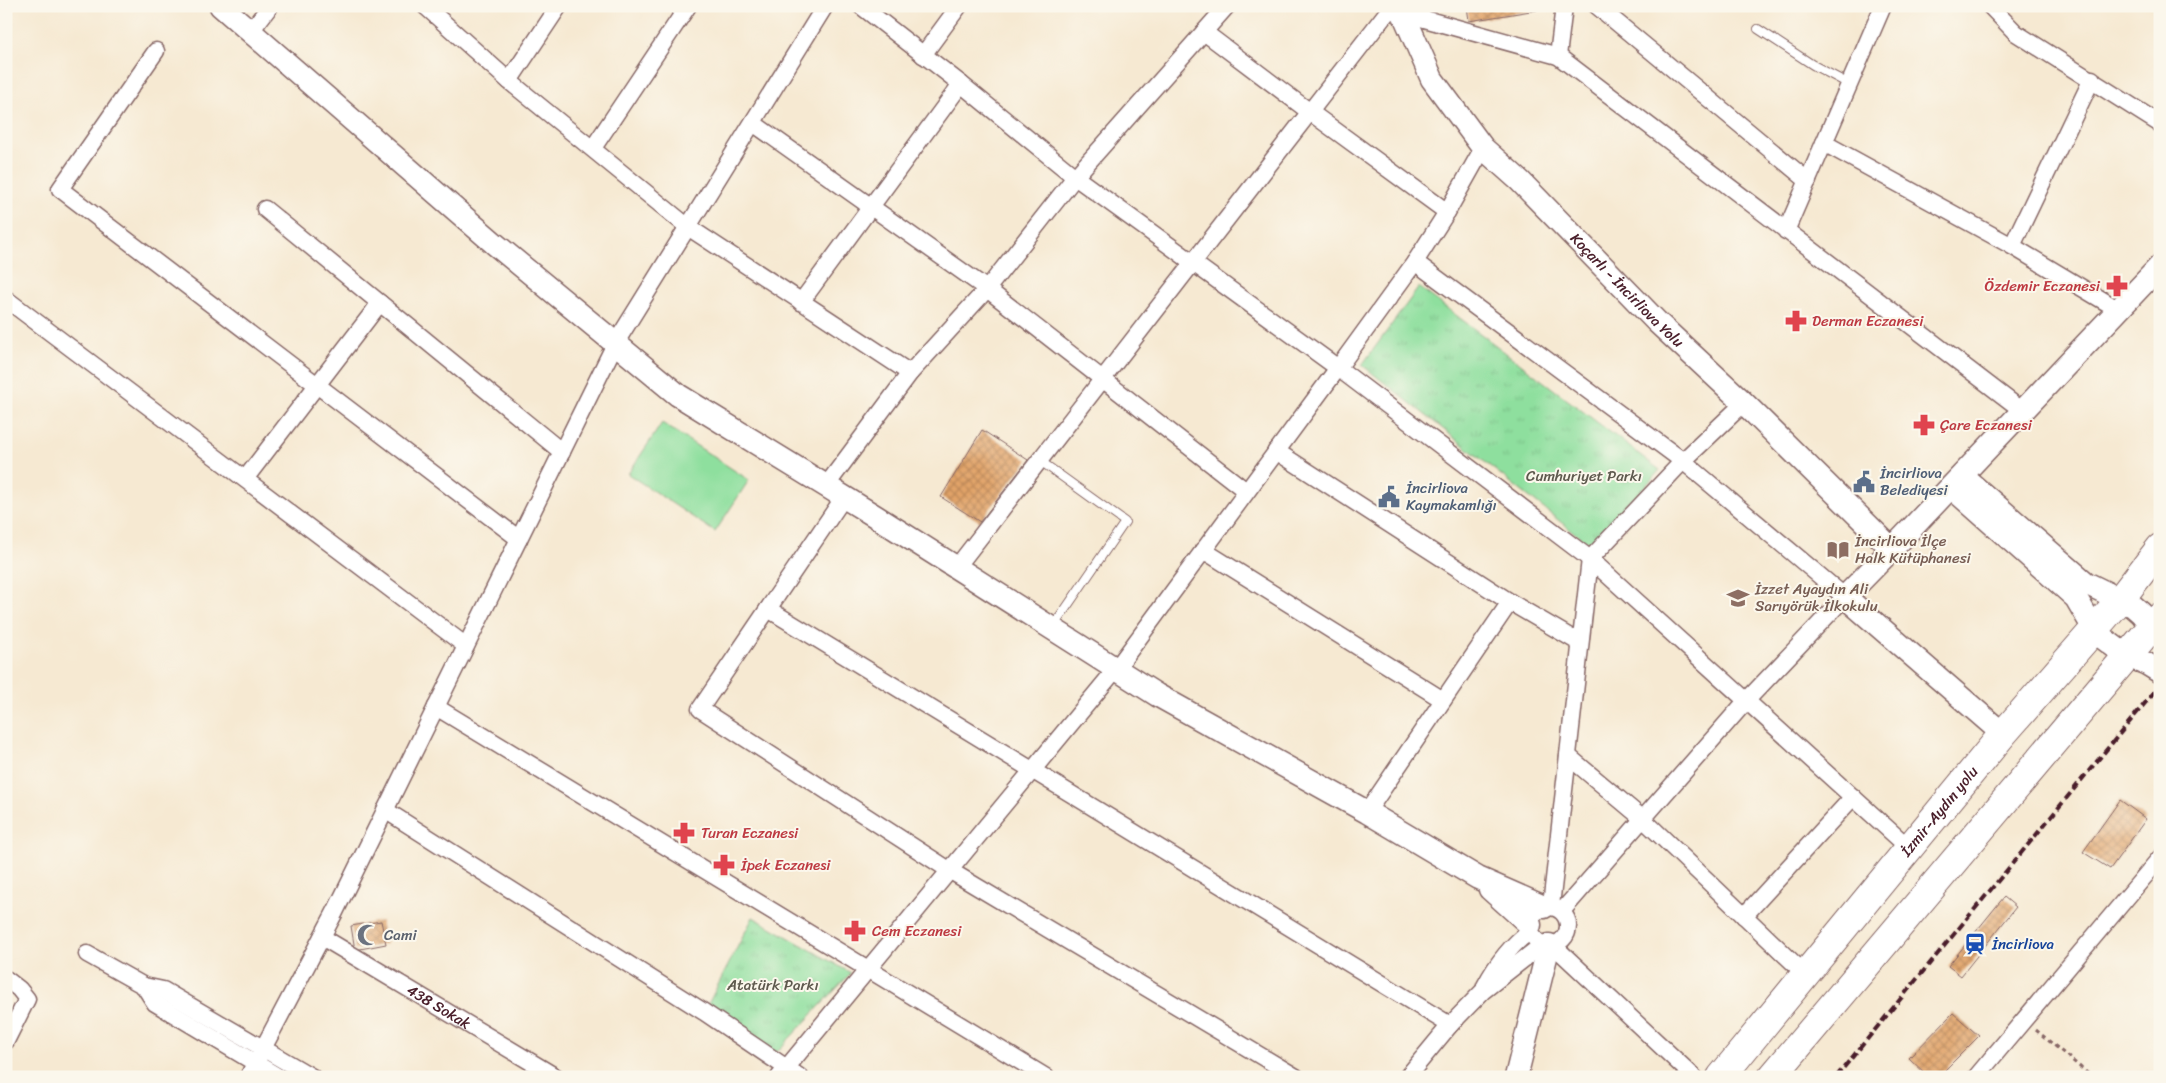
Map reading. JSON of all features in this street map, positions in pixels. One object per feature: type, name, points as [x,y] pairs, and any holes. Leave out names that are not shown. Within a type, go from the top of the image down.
[{"type":"highway","name":"İzmir-Aydın yolu","points":[[1721,1077],[2002,734],[2119,601],[2160,548]]},
{"type":"highway","points":[[1772,1077],[2127,656],[2157,626]]},
{"type":"street","points":[[221,6],[495,244],[678,395],[1157,695],[1367,812],[1478,878],[1552,908],[1569,924],[1565,938],[1548,945],[1483,991],[1450,1025],[1406,1077]]},
{"type":"street","points":[[250,32],[270,6]]},
{"type":"street","points":[[425,6],[509,81],[688,227],[910,373]]},
{"type":"street","points":[[509,81],[559,6]]},
{"type":"street","points":[[593,148],[688,6]]},
{"type":"street","points":[[251,1069],[322,937],[616,344],[825,6]]},
{"type":"street","points":[[861,6],[1075,177],[1338,368],[1590,559],[1909,848]]},
{"type":"street","points":[[923,55],[959,6]]},
{"type":"street","points":[[1227,6],[1075,177],[987,289],[910,373],[835,492],[768,609],[700,709],[950,870],[1296,1077]]},
{"type":"street","points":[[1558,56],[1564,6]]},
{"type":"street","points":[[1597,6],[1808,181]]},
{"type":"street","points":[[1786,231],[1883,6]]},
{"type":"street","points":[[1990,6],[2016,33],[2092,79],[2160,124]]},
{"type":"street","points":[[956,568],[1310,112],[1397,8],[1558,56],[2023,411]]},
{"type":"street","name":"Koçarlı - İncirliova Yolu","points":[[1397,8],[1432,79],[1483,148],[1520,181],[1657,322],[1744,403],[1892,549]]},
{"type":"street","points":[[1204,32],[1447,212]]},
{"type":"street","points":[[156,51],[60,189],[519,539]]},
{"type":"street","points":[[2012,246],[2092,79]]},
{"type":"street","points":[[801,302],[961,84]]},
{"type":"street","points":[[753,122],[870,208],[987,289],[1246,492]]},
{"type":"street","points":[[1824,142],[2012,246],[2119,310]]},
{"type":"street","points":[[782,1072],[1116,669],[1415,262],[1447,212],[1483,148]]},
{"type":"street","points":[[265,209],[562,452]]},
{"type":"street","points":[[1415,262],[1683,461],[1845,597],[2002,734]]},
{"type":"street","points":[[1483,991],[1495,967],[1513,944],[1530,928],[1534,913],[1552,908],[1642,819],[1747,700],[1957,482],[2160,266]]},
{"type":"street","points":[[6,299],[466,646]]},
{"type":"street","points":[[245,479],[380,302]]},
{"type":"street","points":[[1552,908],[1590,559],[1683,461],[1744,403]]},
{"type":"street","points":[[1276,451],[1510,602],[1580,643]]},
{"type":"street","points":[[1957,482],[2086,583],[2119,601],[2133,606],[2157,626]]},
{"type":"street","points":[[1957,482],[2076,598],[2094,629],[2113,647],[2160,672]]},
{"type":"street","points":[[1203,550],[1443,700]]},
{"type":"street","points":[[1367,812],[1510,602]]},
{"type":"street","points":[[768,609],[1450,1025]]},
{"type":"street","points":[[436,707],[1046,1077]]},
{"type":"street","points":[[1568,756],[1642,819],[1805,974]]},
{"type":"street","points":[[1744,916],[1853,797]]},
{"type":"street","points":[[385,810],[704,1012],[782,1072],[800,1077]]},
{"type":"street","points":[[1976,1077],[2158,863]]},
{"type":"street","points":[[1478,878],[1530,928],[1537,941],[1548,945],[1694,1077]]},
{"type":"street","name":"438 Sokak","points":[[322,937],[556,1077]]},
{"type":"street","points":[[1516,1077],[1548,945]]},
{"type":"street","points":[[87,954],[144,986],[163,990],[312,1077]]},
{"type":"street","points":[[6,979],[20,989],[27,999],[6,1041]]},
{"type":"street","points":[[144,986],[156,1003],[251,1069],[279,1077]]},
{"type":"lane","points":[[1758,29],[1813,65],[1849,84]]},
{"type":"lane","points":[[1039,460],[1125,522],[1052,629]]},
{"type":"path","points":[[2024,1020],[2092,1077]]},
{"type":"green space","name":"Cumhuriyet Parkı","points":[[1419,287],[1660,470],[1591,546],[1362,365]]},
{"type":"green space","points":[[662,423],[749,480],[715,532],[628,474]]},
{"type":"green space","name":"Atatürk Parkı","points":[[753,917],[851,973],[771,1058],[704,1012]]},
{"type":"building","points":[[1467,6],[1536,6],[1537,10],[1469,21]]},
{"type":"building","points":[[982,430],[1028,460],[980,522],[941,497]]},
{"type":"building","points":[[2120,800],[2146,819],[2110,869],[2083,852]]},
{"type":"building","points":[[2004,897],[2016,907],[1961,976],[1948,966]]},
{"type":"building","name":"Cami","points":[[381,921],[386,944],[355,950],[351,926]]},
{"type":"building","points":[[1953,1013],[1979,1036],[1938,1077],[1929,1077],[1909,1058]]},
{"type":"railway","points":[[1836,1077],[2160,685]]},
{"type":"place","name":"Özdemir Eczanesi","points":[[2117,286]]},
{"type":"place","name":"Derman Eczanesi","points":[[1796,321]]},
{"type":"place","name":"Çare Eczanesi","points":[[1924,425]]},
{"type":"place","name":"İncirliova Belediyesi","points":[[1864,482]]},
{"type":"place","name":"İncirliova Kaymakamlığı","points":[[1389,497]]},
{"type":"place","name":"İncirliova İlçe Halk Kütüphanesi","points":[[1838,550]]},
{"type":"place","name":"İzzet Ayaydın Ali Sarıyörük İlkokulu","points":[[1738,598]]},
{"type":"place","name":"Turan Eczanesi","points":[[684,833]]},
{"type":"place","name":"İpek Eczanesi","points":[[724,865]]},
{"type":"place","name":"Cem Eczanesi","points":[[855,931]]},
{"type":"place","name":"Cami","points":[[368,935]]},
{"type":"place","name":"İncirliova","points":[[1975,944]]}]
